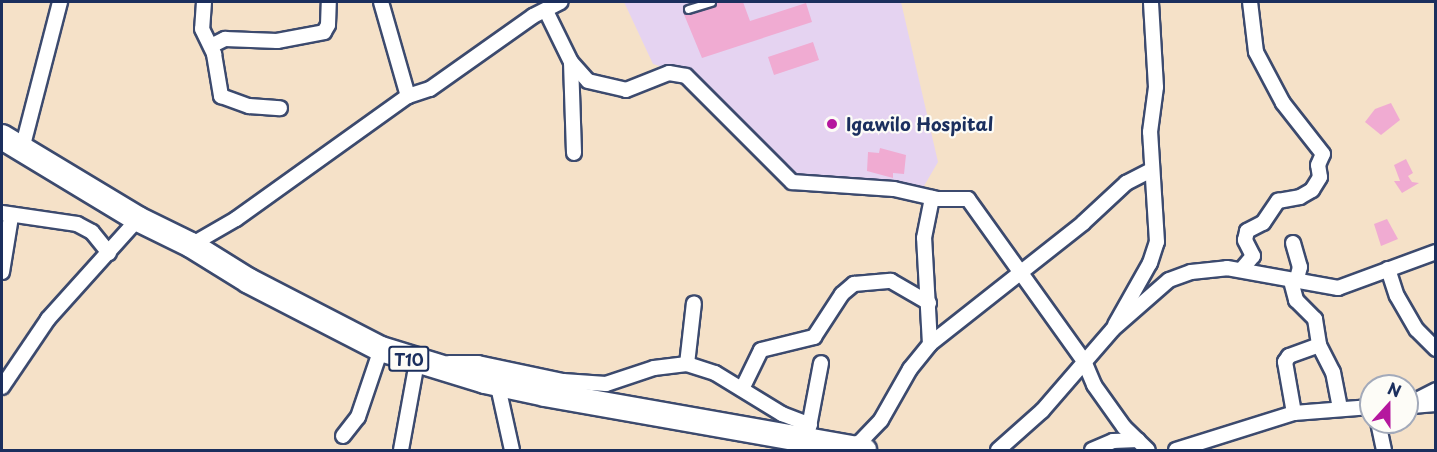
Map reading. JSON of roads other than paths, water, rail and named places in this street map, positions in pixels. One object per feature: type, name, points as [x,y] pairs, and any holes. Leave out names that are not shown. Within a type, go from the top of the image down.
[{"type":"highway","name":"T10","points":[[2,137],[138,219],[191,244],[249,281],[381,350],[417,362],[497,382],[808,433],[857,448]]},
{"type":"street","points":[[22,149],[60,2]]},
{"type":"street","points":[[204,2],[202,29],[211,46],[221,96],[249,106],[280,108]]},
{"type":"street","points":[[211,46],[227,39],[277,41],[324,32],[328,25],[329,2]]},
{"type":"street","points":[[381,2],[408,96]]},
{"type":"street","points":[[191,244],[236,219],[408,96],[430,89],[533,16],[561,2]]},
{"type":"street","points":[[1113,329],[1150,263],[1157,242],[1150,132],[1156,87],[1151,2]]},
{"type":"street","points":[[1242,269],[1253,256],[1245,240],[1247,231],[1263,223],[1278,201],[1300,197],[1312,190],[1320,177],[1318,165],[1323,154],[1282,103],[1256,52],[1250,2]]},
{"type":"street","points":[[546,11],[570,62],[588,81],[620,90],[669,73],[686,76],[792,182],[894,189],[932,198],[968,199],[1084,362],[1099,392],[1131,437],[1143,445]]},
{"type":"street","points":[[570,62],[574,153]]},
{"type":"street","points":[[857,448],[880,420],[910,369],[930,344],[1083,223],[1126,183],[1152,170]]},
{"type":"street","points":[[930,344],[924,238],[932,198]]},
{"type":"street","points":[[2,272],[6,214],[77,224],[92,232],[109,253]]},
{"type":"street","points":[[2,387],[48,319],[138,219]]},
{"type":"street","points":[[1293,243],[1300,267],[1294,281],[1296,300],[1315,319],[1319,345],[1333,372],[1340,407]]},
{"type":"street","points":[[998,450],[1022,432],[1113,329],[1169,280],[1191,272],[1242,269],[1338,288],[1436,252]]},
{"type":"street","points":[[1388,269],[1397,296],[1417,330],[1436,349]]},
{"type":"street","points":[[742,389],[761,350],[814,337],[842,294],[854,284],[891,281],[929,303]]},
{"type":"street","points":[[687,364],[694,303]]},
{"type":"street","points":[[1294,413],[1286,358],[1319,345]]},
{"type":"street","points":[[343,436],[358,417],[381,350]]},
{"type":"street","points":[[401,450],[417,362],[478,363],[563,381],[606,384],[654,368],[687,364],[715,373],[783,414],[808,433],[821,363]]},
{"type":"street","points":[[497,382],[512,450]]},
{"type":"street","points":[[1419,399],[1436,390]]},
{"type":"street","points":[[1419,405],[1436,404]]},
{"type":"street","points":[[1176,450],[1294,413],[1359,407]]},
{"type":"street","points":[[1381,434],[1384,450]]},
{"type":"street","points":[[1092,450],[1113,441],[1143,445]]},
{"type":"lane","points":[[688,9],[711,2]]},
{"type":"place","name":"Igawilo Hospital","points":[[832,124]]}]
